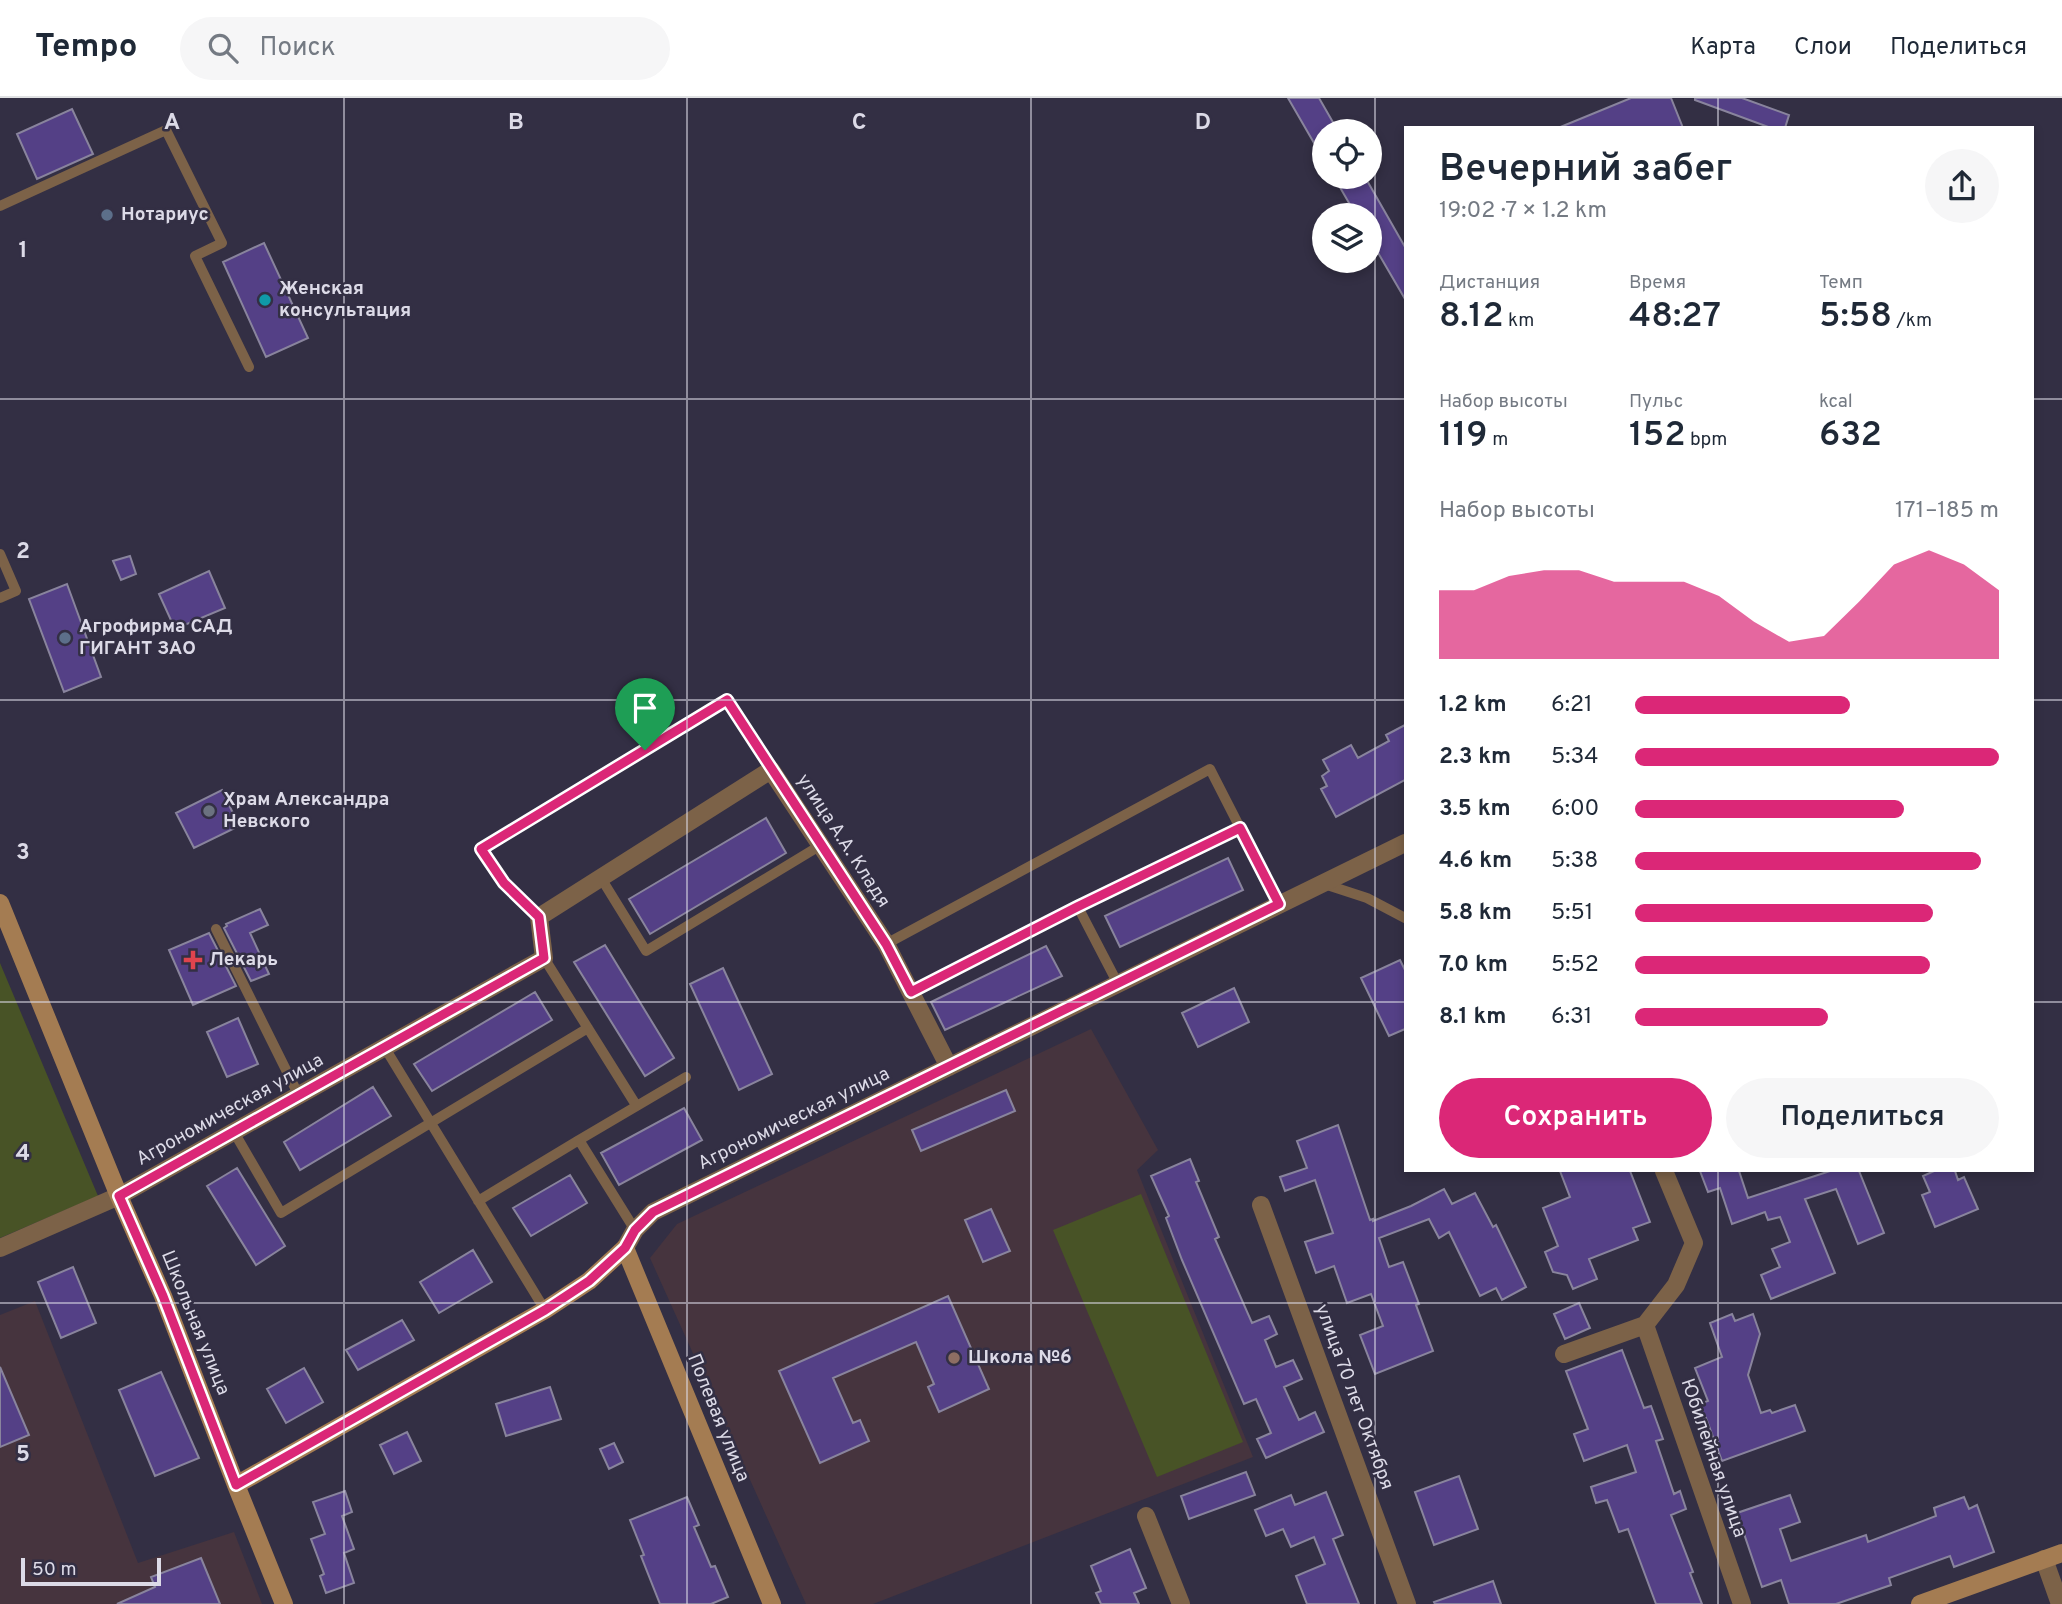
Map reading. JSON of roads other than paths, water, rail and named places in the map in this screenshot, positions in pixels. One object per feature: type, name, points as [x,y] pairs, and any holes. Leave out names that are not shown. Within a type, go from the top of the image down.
[{"type":"street","name":"улица А.А. Кладя","points":[[539,917],[771,770],[886,944],[949,1067]]},
{"type":"street","name":"Агрономическая улица","points":[[236,1485],[545,1310],[589,1281],[625,1248],[635,1230],[653,1212],[1404,842]]},
{"type":"street","name":"Школьная улица","points":[[0,903],[119,1196],[163,1296],[284,1604]]},
{"type":"street","points":[[539,917],[544,958]]},
{"type":"street","name":"Агрономическая улица","points":[[0,1248],[119,1196],[544,958]]},
{"type":"street","points":[[1564,1354],[1645,1325],[1676,1284],[1694,1243],[1664,1172]]},
{"type":"street","name":"улица 70 лет Октября","points":[[1261,1205],[1407,1604]]},
{"type":"street","name":"Полевая улица","points":[[625,1248],[772,1604]]},
{"type":"street","name":"Юбилейная улица","points":[[1645,1325],[1742,1604]]},
{"type":"street","points":[[1146,1516],[1181,1604]]},
{"type":"street","points":[[1920,1604],[2062,1553]]},
{"type":"street","points":[[2044,1559],[2060,1604]]},
{"type":"lane","points":[[0,206],[166,130],[222,243],[195,256],[249,367]]},
{"type":"lane","points":[[0,554],[16,591],[0,598]]},
{"type":"lane","points":[[539,917],[504,883],[481,849],[727,700],[771,770]]},
{"type":"lane","points":[[886,944],[1210,769],[1279,904]]},
{"type":"lane","points":[[911,992],[1240,828]]},
{"type":"lane","points":[[601,878],[646,951],[821,845]]},
{"type":"lane","points":[[1321,883],[1367,898],[1404,917]]},
{"type":"lane","points":[[1077,907],[1118,984]]},
{"type":"lane","points":[[216,929],[299,1096]]},
{"type":"lane","points":[[544,958],[636,1105]]},
{"type":"lane","points":[[234,1132],[281,1213],[588,1028]]},
{"type":"lane","points":[[385,1048],[545,1310]]},
{"type":"lane","points":[[478,1201],[686,1077]]},
{"type":"lane","points":[[579,1140],[635,1230]]},
{"type":"place","name":"Нотариус","points":[[107,215]]},
{"type":"place","name":"Женская консультация","points":[[265,300]]},
{"type":"place","name":"Агрофирма САД ГИГАНТ ЗАО","points":[[65,638]]},
{"type":"place","name":"Храм Александра Невского","points":[[209,811]]},
{"type":"place","name":"Лекарь","points":[[193,960]]},
{"type":"place","name":"Школа №6","points":[[954,1358]]}]
